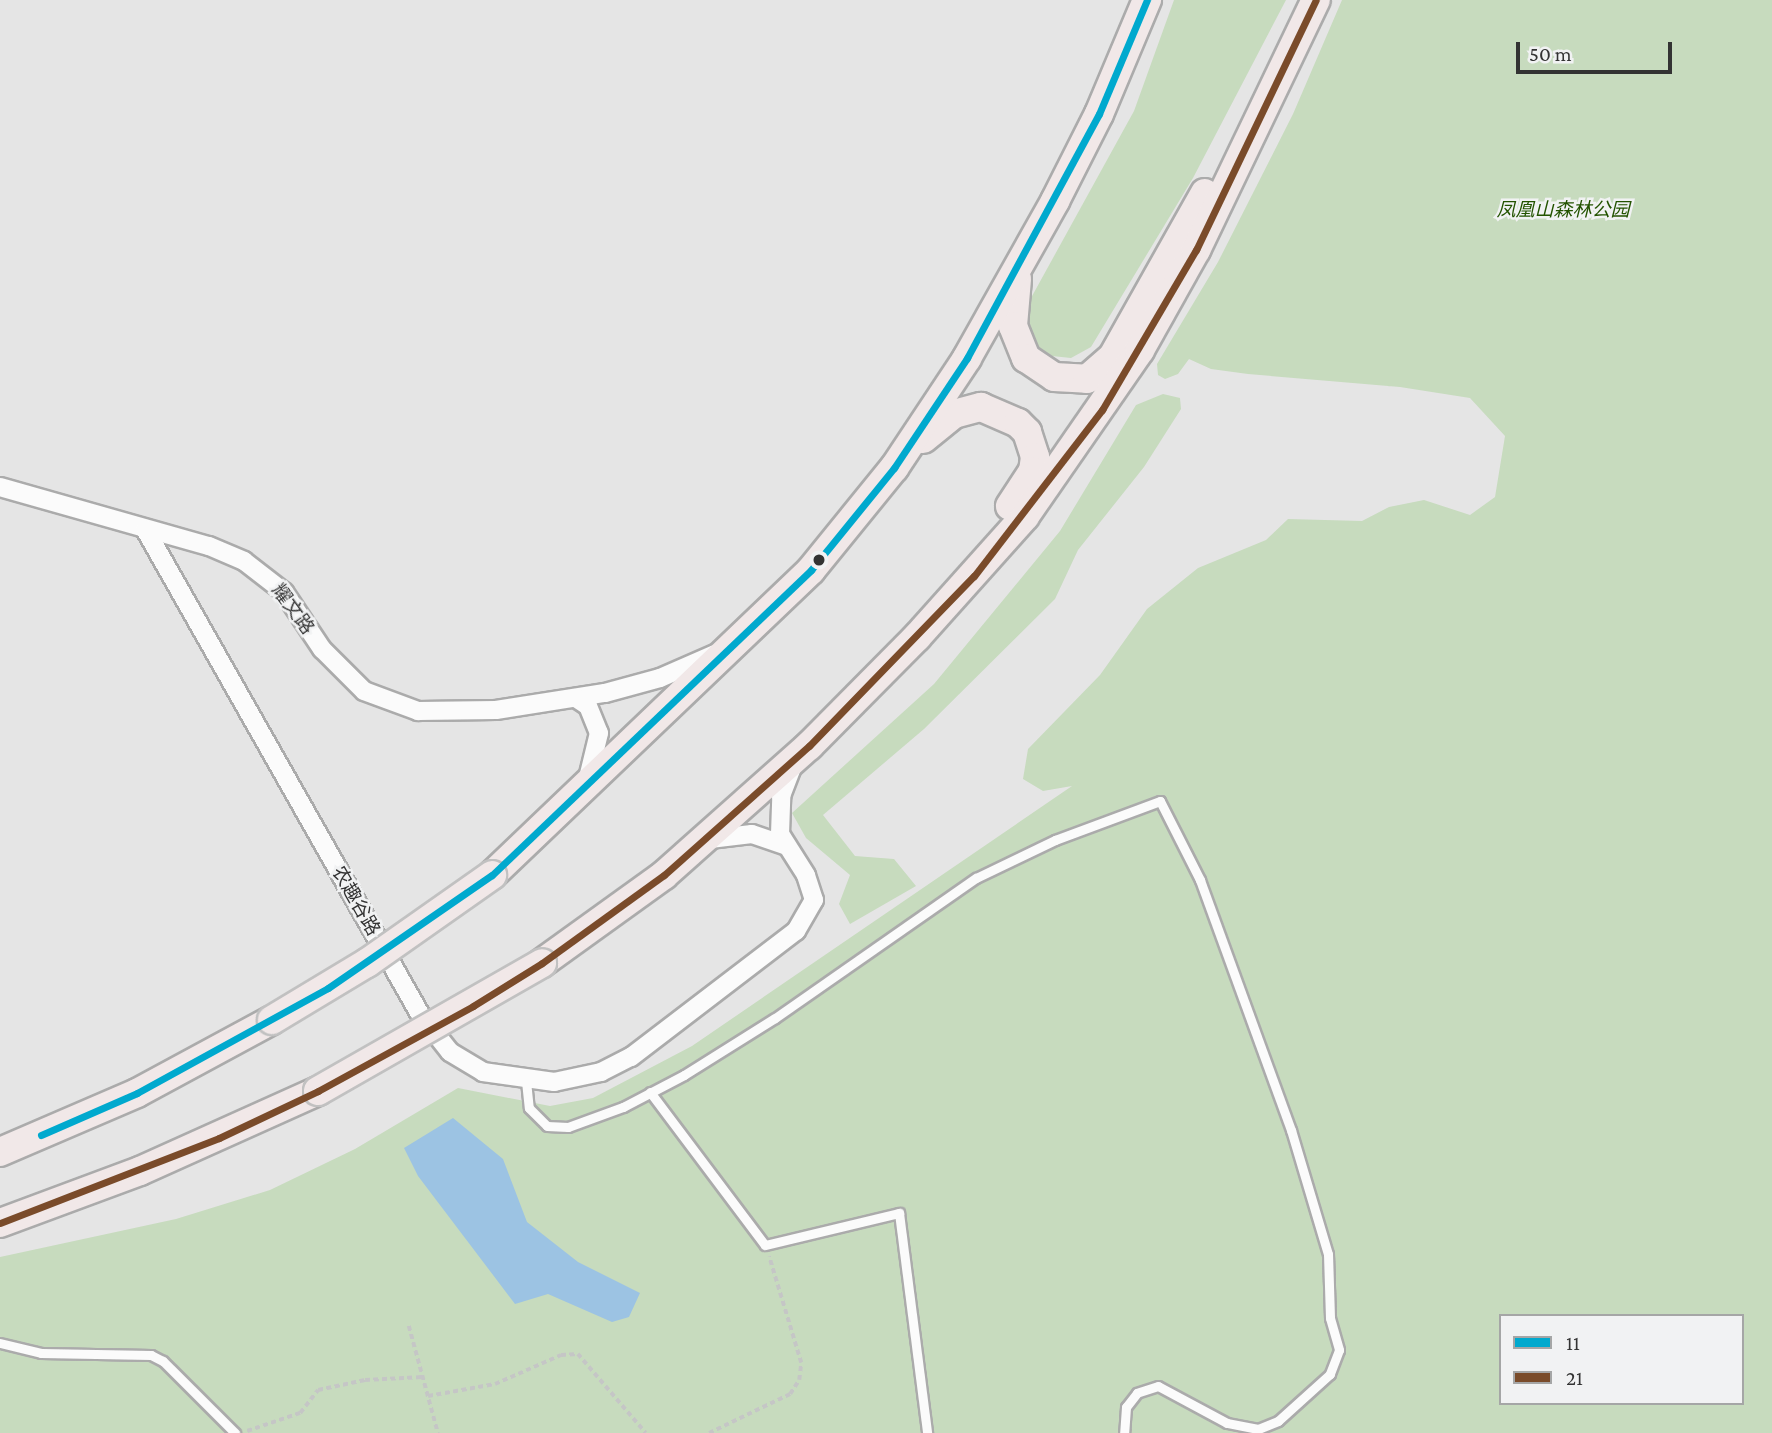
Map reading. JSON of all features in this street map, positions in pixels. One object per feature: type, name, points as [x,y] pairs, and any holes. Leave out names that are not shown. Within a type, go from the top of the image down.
[{"type":"main road","points":[[0,1153],[137,1093],[272,1020],[367,963],[492,875],[811,570],[894,468],[967,358],[1099,114],[1147,0]]},
{"type":"main road","points":[[0,1223],[140,1171],[318,1091],[542,963],[705,841],[795,758],[917,637],[1025,516],[1102,410],[1196,250],[1316,0]]},
{"type":"main road","points":[[1019,266],[1013,326],[1026,358],[1043,372],[1064,380],[1087,379],[1099,372],[1113,356],[1202,197],[1285,66]]},
{"type":"main road","points":[[894,468],[940,423],[981,407],[1018,423],[1027,432],[1035,457],[1027,482],[917,637]]},
{"type":"street","name":"耀文路","points":[[0,487],[209,546],[265,573],[284,592],[343,672],[364,691],[390,704],[449,714],[576,698],[632,687],[727,648]]},
{"type":"street","name":"农趣谷路","points":[[145,529],[434,1035],[457,1057],[483,1072],[526,1081],[577,1078],[631,1057],[796,931],[811,911],[813,888],[784,845]]},
{"type":"street","points":[[576,698],[588,706],[599,733],[598,751],[584,787]]},
{"type":"street","points":[[705,841],[752,834],[784,845],[779,809],[795,758]]},
{"type":"lane","points":[[526,1081],[533,1115],[556,1128],[584,1122],[650,1092],[775,1018],[976,878],[1055,840],[1160,801],[1200,880],[1291,1130],[1328,1254],[1330,1318],[1339,1350],[1330,1374],[1278,1421],[1258,1429],[1227,1423],[1158,1386],[1137,1393],[1126,1407],[1125,1433]]},
{"type":"lane","points":[[650,1092],[765,1245],[899,1213],[927,1433]]},
{"type":"lane","points":[[0,1343],[41,1353],[151,1354],[169,1366],[235,1433]]},
{"type":"path","points":[[709,1433],[790,1394],[799,1380],[801,1363],[765,1245]]},
{"type":"path","points":[[409,1326],[438,1433]]},
{"type":"path","points":[[428,1396],[495,1384],[561,1355],[578,1354],[646,1433]]},
{"type":"path","points":[[242,1433],[300,1413],[318,1390],[365,1380],[423,1377]]},
{"type":"green space","points":[[1174,0],[1286,0],[1193,178],[1091,347],[1071,358],[1052,356],[1034,344],[1024,326],[1026,307],[1134,111]]},
{"type":"green space","name":"凤凰山森林公园","points":[[1342,0],[1772,0],[1772,1433],[0,1433],[0,1257],[176,1219],[270,1190],[355,1149],[458,1088],[550,1106],[593,1098],[692,1046],[1072,786],[1043,791],[1023,779],[1028,749],[1100,675],[1147,609],[1198,568],[1266,540],[1288,519],[1362,521],[1389,507],[1424,500],[1470,515],[1495,497],[1505,436],[1470,398],[1400,387],[1211,369],[1189,359],[1178,374],[1165,379],[1158,375],[1157,364],[1218,262],[1293,114]]},
{"type":"green space","points":[[1163,394],[1180,398],[1181,409],[1144,467],[1078,550],[1055,599],[924,729],[823,815],[855,856],[894,859],[916,886],[850,924],[839,904],[850,875],[806,838],[792,813],[934,684],[1060,531],[1136,405]]},
{"type":"water","points":[[453,1118],[503,1159],[527,1222],[578,1262],[640,1293],[629,1317],[612,1322],[548,1294],[515,1304],[418,1176],[404,1148]]},
{"type":"transit line","name":"11","points":[[41,1135],[137,1093],[328,988],[492,875],[811,570],[894,468],[967,358],[1099,114],[1147,0]]},
{"type":"transit line","name":"21","points":[[0,1223],[219,1138],[318,1091],[473,1006],[542,963],[664,875],[809,746],[974,576],[1102,410],[1196,250],[1316,0]]}]
